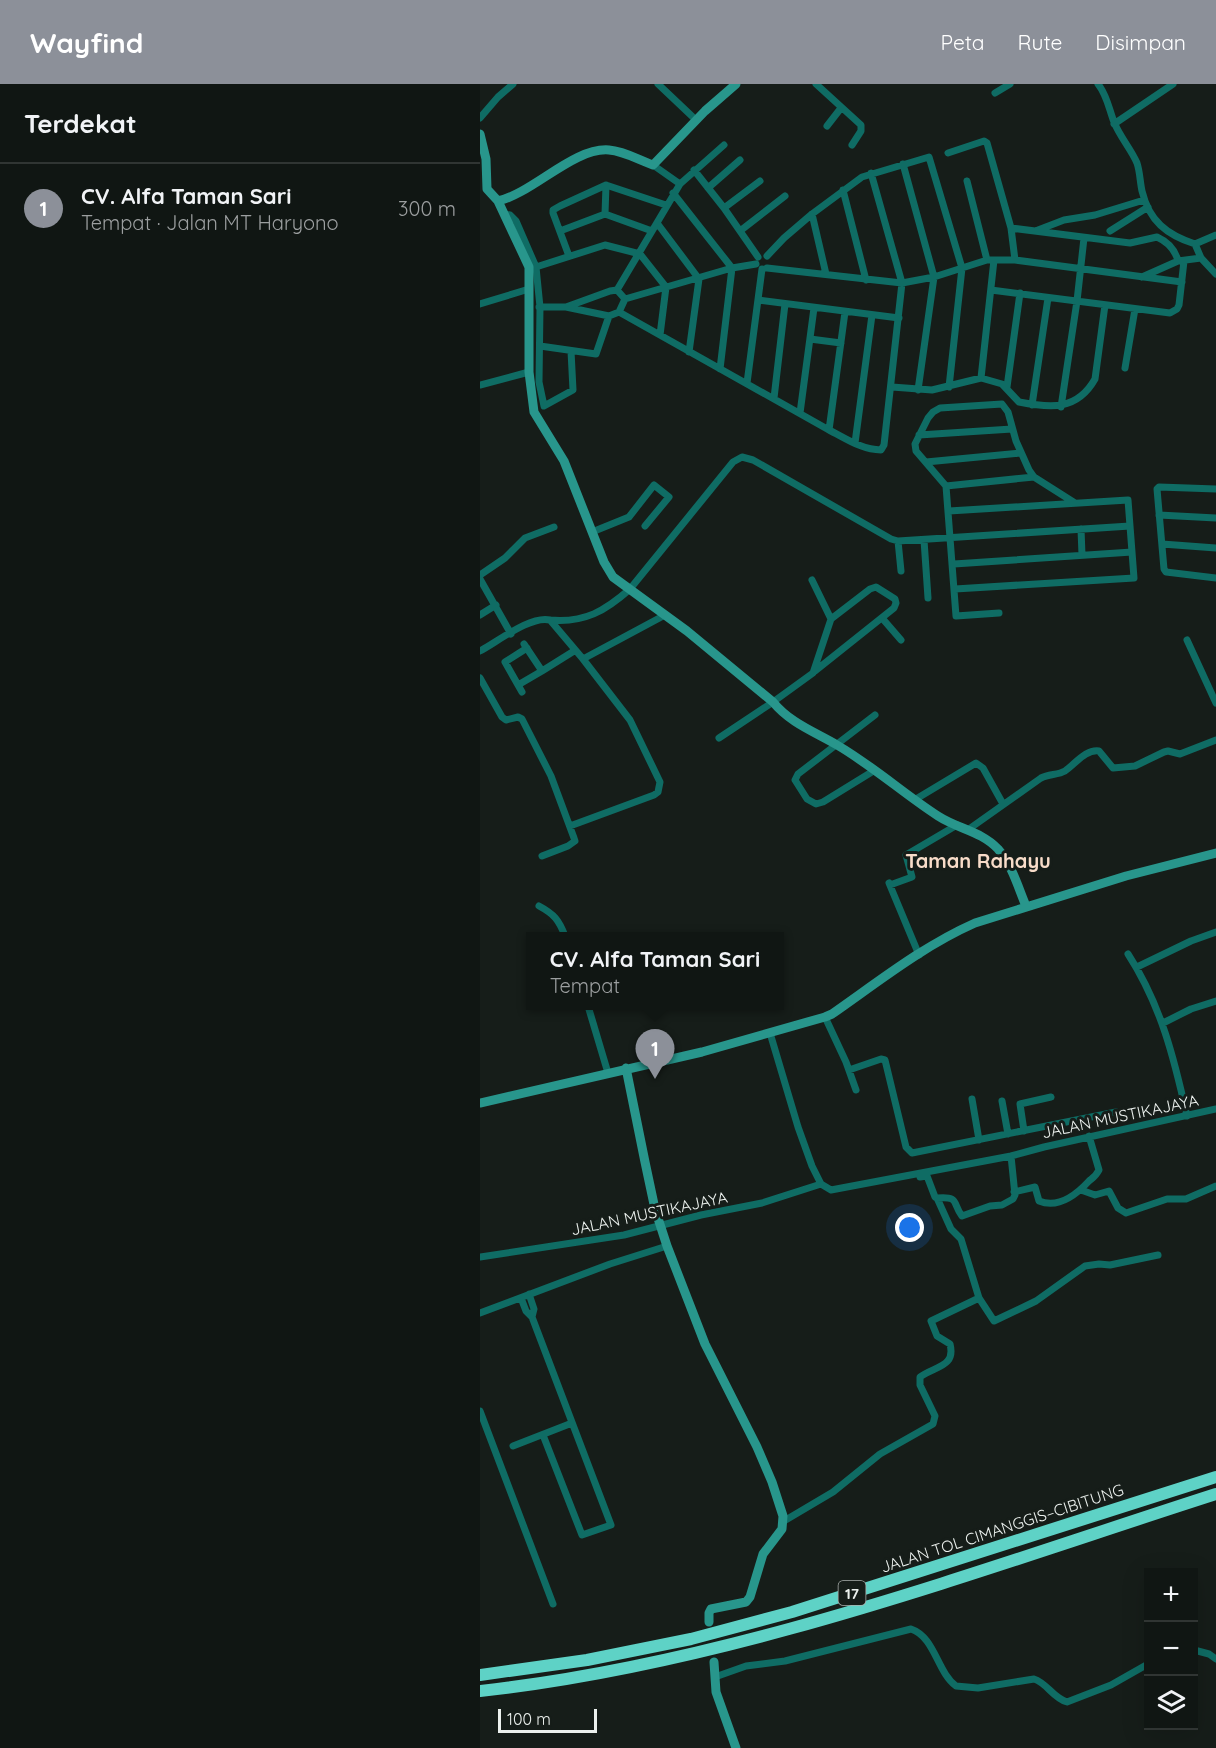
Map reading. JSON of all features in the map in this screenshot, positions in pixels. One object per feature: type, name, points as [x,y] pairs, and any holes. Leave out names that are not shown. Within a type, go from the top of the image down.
[{"type":"highway","name":"JALAN TOL CIMANGGIS–CIBITUNG","points":[[480,1675],[587,1660],[691,1639],[792,1612],[1216,1477]]},
{"type":"highway","name":"JALAN TOL CIMANGGIS–CIBITUNG","points":[[480,1691],[590,1675],[690,1654],[794,1628],[1216,1494]]},
{"type":"street","points":[[480,118],[513,84]]},
{"type":"street","points":[[658,84],[696,120]]},
{"type":"street","points":[[653,165],[696,120],[736,84]]},
{"type":"street","points":[[816,84],[862,128],[852,145]]},
{"type":"street","points":[[995,93],[1010,84]]},
{"type":"street","points":[[1098,84],[1107,99],[1114,124],[1136,162],[1146,204],[1163,229],[1195,244],[1216,235]]},
{"type":"street","points":[[1114,124],[1173,84]]},
{"type":"street","points":[[827,126],[841,108]]},
{"type":"street","points":[[480,134],[486,159],[488,189],[498,201],[527,261],[530,275],[529,372],[534,412],[564,461],[610,573],[773,702],[783,714],[875,770],[941,818],[981,835],[999,850],[1011,869],[1026,906]]},
{"type":"street","points":[[948,153],[984,141],[987,143],[1011,228],[1015,260]]},
{"type":"street","points":[[566,307],[598,294],[617,290],[680,183],[724,145]]},
{"type":"street","points":[[498,201],[513,196],[569,163],[598,150],[614,150],[653,165],[680,183]]},
{"type":"street","points":[[747,383],[762,255],[767,256],[784,238],[843,189],[871,173],[927,157],[930,159],[962,268],[949,387]]},
{"type":"street","points":[[708,188],[740,160]]},
{"type":"street","points":[[903,164],[934,277],[918,390]]},
{"type":"street","points":[[694,170],[724,208],[761,264],[866,280],[902,283],[934,277],[991,260],[1015,260],[1182,282]]},
{"type":"street","points":[[619,312],[829,430],[855,443],[873,450],[880,450],[892,387],[902,283],[871,173]]},
{"type":"street","points":[[724,208],[760,181]]},
{"type":"street","points":[[967,182],[991,260],[991,290],[981,378]]},
{"type":"street","points":[[568,256],[553,213],[554,210],[606,185],[666,205]]},
{"type":"street","points":[[605,214],[606,185]]},
{"type":"street","points":[[843,189],[866,280]]},
{"type":"street","points":[[673,193],[732,268],[720,369]]},
{"type":"street","points":[[740,231],[785,196]]},
{"type":"street","points":[[1110,231],[1146,204]]},
{"type":"street","points":[[1035,231],[1064,220],[1146,204]]},
{"type":"street","points":[[504,214],[510,215],[516,221],[536,267],[540,308],[539,382],[544,406],[573,390],[571,351]]},
{"type":"street","points":[[560,231],[605,214],[652,231]]},
{"type":"street","points":[[812,214],[826,274]]},
{"type":"street","points":[[657,222],[699,279],[689,352]]},
{"type":"street","points":[[991,290],[1135,309],[1173,312],[1179,305],[1182,282],[1181,261],[1169,244],[1157,237],[1130,243],[1011,228]]},
{"type":"street","points":[[1061,407],[1084,238]]},
{"type":"street","points":[[1195,244],[1201,258],[1216,274]]},
{"type":"street","points":[[536,267],[605,245],[640,254],[666,287],[660,335]]},
{"type":"street","points":[[528,307],[566,307],[609,316],[619,312],[625,299],[732,268],[761,264],[770,261],[767,256]]},
{"type":"street","points":[[1142,277],[1181,261],[1201,258]]},
{"type":"street","points":[[480,304],[529,289]]},
{"type":"street","points":[[617,290],[625,299]]},
{"type":"street","points":[[1007,387],[1020,293]]},
{"type":"street","points":[[1032,405],[1048,298]]},
{"type":"street","points":[[758,300],[899,318]]},
{"type":"street","points":[[774,398],[785,304]]},
{"type":"street","points":[[892,387],[918,390],[949,387],[981,378],[1007,387],[1019,402],[1061,407],[1077,399],[1095,379],[1105,304]]},
{"type":"street","points":[[800,413],[814,308]]},
{"type":"street","points":[[1125,368],[1135,309]]},
{"type":"street","points":[[829,430],[845,312]]},
{"type":"street","points":[[855,443],[872,315]]},
{"type":"street","points":[[540,346],[596,354],[609,316]]},
{"type":"street","points":[[810,339],[841,343]]},
{"type":"street","points":[[480,385],[529,372]]},
{"type":"street","points":[[999,613],[956,616],[954,564],[946,486],[916,451],[915,444],[928,418],[940,408],[1002,404],[1008,411],[1020,453],[1034,477],[1075,503]]},
{"type":"street","points":[[919,435],[1012,429]]},
{"type":"street","points":[[926,462],[1020,453]]},
{"type":"street","points":[[480,651],[536,620],[568,622],[585,618],[606,608],[630,589],[733,462],[742,457],[753,460],[898,541],[1130,526]]},
{"type":"street","points":[[946,486],[1034,477]]},
{"type":"street","points":[[592,532],[629,517],[654,485],[669,496],[645,526]]},
{"type":"street","points":[[1216,489],[1159,487],[1157,489],[1166,572],[1216,578]]},
{"type":"street","points":[[949,511],[1128,500],[1134,578],[955,589]]},
{"type":"street","points":[[1159,515],[1216,518]]},
{"type":"street","points":[[511,634],[480,577],[506,558],[525,538],[554,527]]},
{"type":"street","points":[[1081,529],[1082,555]]},
{"type":"street","points":[[924,540],[928,598]]},
{"type":"street","points":[[898,541],[901,571]]},
{"type":"street","points":[[1162,544],[1216,548]]},
{"type":"street","points":[[954,564],[1132,552]]},
{"type":"street","points":[[812,580],[831,619]]},
{"type":"street","points":[[718,738],[813,673],[894,609],[895,599],[876,587],[870,589],[831,619],[813,673]]},
{"type":"street","points":[[480,615],[496,605]]},
{"type":"street","points":[[583,659],[665,615]]},
{"type":"street","points":[[882,618],[901,640]]},
{"type":"street","points":[[550,620],[630,720],[660,782],[660,788],[654,795],[570,826]]},
{"type":"street","points":[[1187,640],[1216,702]]},
{"type":"street","points":[[542,671],[526,646],[505,662],[520,688],[574,651]]},
{"type":"street","points":[[480,678],[502,717],[507,720],[518,717],[522,719],[551,777],[570,826],[574,838],[573,844],[542,856]]},
{"type":"street","points":[[875,715],[796,777],[796,783],[810,802],[816,804],[875,770]]},
{"type":"street","points":[[969,829],[1041,778],[1051,773],[1062,772],[1092,750],[1099,751],[1113,768],[1120,766],[1128,768],[1164,752],[1180,754],[1216,740]]},
{"type":"street","points":[[916,799],[976,763],[982,768],[1003,804]]},
{"type":"street","points":[[919,955],[889,884],[912,877],[906,855],[957,825]]},
{"type":"street","points":[[480,1103],[702,1052],[825,1017],[887,974],[966,927],[1026,906],[1156,867],[1216,853]]},
{"type":"street","points":[[539,906],[559,920],[564,932]]},
{"type":"street","points":[[1137,968],[1191,941],[1216,932]]},
{"type":"street","points":[[1128,954],[1163,1023],[1187,1116]]},
{"type":"street","points":[[1163,1023],[1191,1009],[1216,1001]]},
{"type":"street","points":[[589,1010],[608,1073]]},
{"type":"street","points":[[825,1017],[856,1090]]},
{"type":"street","points":[[770,1033],[798,1127],[824,1186],[831,1192],[838,1192],[927,1176],[953,1232],[961,1239],[979,1298],[991,1319],[995,1321],[1043,1297],[1085,1266],[1110,1265],[1158,1256]]},
{"type":"street","points":[[849,1070],[881,1059],[885,1060],[906,1147],[910,1152],[1116,1112]]},
{"type":"street","points":[[626,1068],[660,1227],[705,1344],[772,1482],[784,1521]]},
{"type":"street","points":[[1024,1131],[1020,1104],[1051,1097]]},
{"type":"street","points":[[972,1099],[979,1140]]},
{"type":"street","points":[[1002,1101],[1008,1134]]},
{"type":"street","name":"JALAN MUSTIKAJAYA","points":[[480,1257],[605,1239],[762,1203],[824,1186],[838,1189],[925,1173],[976,1161],[1011,1156],[1089,1136],[1216,1109]]},
{"type":"street","points":[[1014,1191],[1035,1188],[1039,1201],[1044,1203],[1066,1199],[1082,1190],[1097,1176],[1099,1170],[1089,1136]]},
{"type":"street","points":[[938,1198],[952,1198],[962,1216],[990,1206],[1008,1203],[1014,1197],[1011,1156]]},
{"type":"street","points":[[1082,1190],[1095,1196],[1109,1191],[1118,1208],[1126,1214],[1167,1199],[1186,1199],[1216,1186]]},
{"type":"street","points":[[480,1313],[610,1264],[667,1246]]},
{"type":"street","points":[[525,1296],[526,1311],[532,1317],[610,1525],[582,1535],[543,1435]]},
{"type":"street","points":[[709,1622],[711,1609],[746,1602],[753,1589],[763,1554],[775,1539],[784,1521],[833,1492],[880,1454],[933,1424],[935,1416],[920,1385],[920,1377],[949,1361],[952,1354],[950,1344],[936,1336],[931,1321],[979,1298]]},
{"type":"street","points":[[480,1412],[553,1604]]},
{"type":"street","points":[[513,1446],[572,1423]]},
{"type":"street","points":[[715,1677],[746,1666],[785,1661],[911,1629],[918,1631],[928,1642],[956,1686],[978,1688],[1034,1679],[1040,1681],[1058,1698],[1067,1702],[1111,1685],[1144,1667]]},
{"type":"street","points":[[1198,1651],[1216,1659]]},
{"type":"street","points":[[714,1662],[720,1707],[736,1748]]},
{"type":"place","name":"CV. Alfa Taman Sari","points":[[655,1079]]},
{"type":"district","name":"Taman Rahayu","points":[[978,860]]}]
